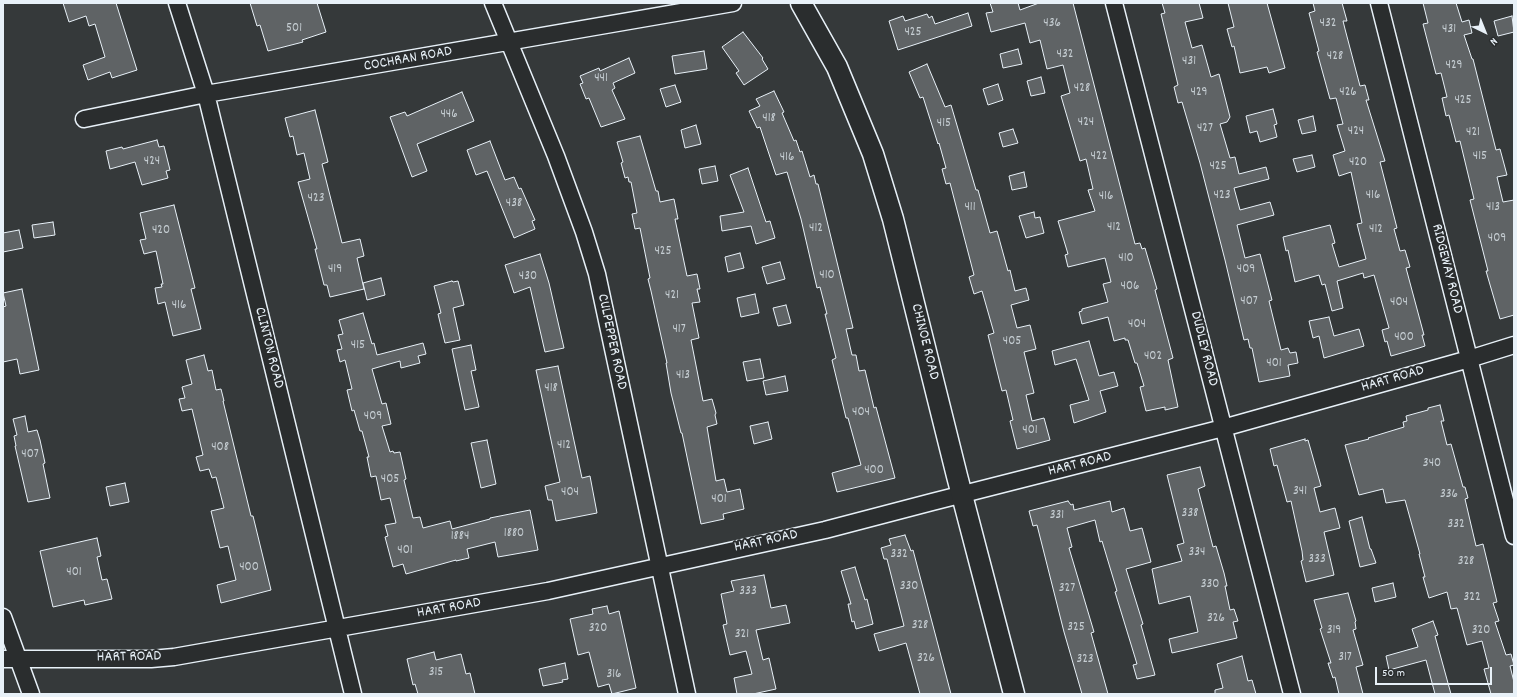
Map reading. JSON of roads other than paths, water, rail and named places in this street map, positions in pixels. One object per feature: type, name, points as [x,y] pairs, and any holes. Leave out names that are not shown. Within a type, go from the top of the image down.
[{"type":"street","name":"CLINTON ROAD","points":[[177,3],[206,94],[353,694]]},
{"type":"street","name":"CULPEPPER ROAD","points":[[493,3],[556,156],[584,232],[597,274],[658,566],[687,694]]},
{"type":"street","name":"COCHRAN ROAD","points":[[84,119],[206,94],[509,43],[733,3]]},
{"type":"street","name":"CHINOE ROAD","points":[[801,3],[838,67],[873,154],[893,219],[962,495],[1014,694]]},
{"type":"street","name":"DUDLEY ROAD","points":[[1114,3],[1292,694]]},
{"type":"street","name":"RIDGEWAY ROAD","points":[[1379,3],[1514,536]]},
{"type":"street","name":"HART ROAD","points":[[10,659],[151,659],[174,657],[548,591],[825,530],[1223,428],[1514,345]]},
{"type":"street","points":[[3,617],[10,659],[31,694]]}]
